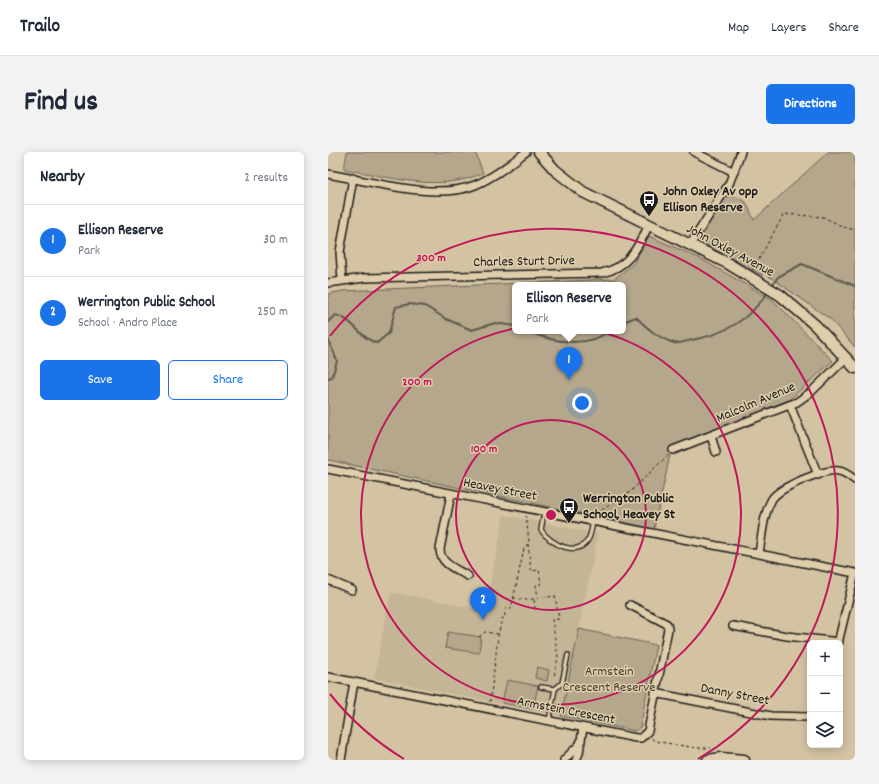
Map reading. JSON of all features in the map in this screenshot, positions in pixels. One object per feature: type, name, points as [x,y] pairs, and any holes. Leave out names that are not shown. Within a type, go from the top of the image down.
[{"type":"street","points":[[328,174],[425,191],[455,191],[489,178],[526,152]]},
{"type":"street","name":"John Oxley Avenue","points":[[539,152],[555,170],[583,192],[750,276],[780,295],[815,325],[855,368]]},
{"type":"street","points":[[694,152],[734,172]]},
{"type":"street","points":[[690,245],[729,184],[741,152]]},
{"type":"street","points":[[342,280],[340,252],[353,178]]},
{"type":"street","name":"Charles Sturt Drive","points":[[328,283],[364,278],[602,273],[618,268],[632,255],[649,225]]},
{"type":"street","name":"Malcolm Avenue","points":[[673,450],[790,405],[811,392],[846,359]]},
{"type":"street","points":[[790,405],[818,475]]},
{"type":"street","name":"Malcolm Avenue","points":[[711,436],[716,452]]},
{"type":"street","name":"Heavey Street","points":[[328,469],[855,572]]},
{"type":"street","points":[[759,553],[768,509],[774,496],[785,488],[831,471],[840,471],[855,480]]},
{"type":"street","points":[[450,494],[440,555],[445,562],[468,576]]},
{"type":"street","points":[[839,640],[855,572]]},
{"type":"street","points":[[328,580],[352,590]]},
{"type":"street","name":"Armstein Crescent","points":[[328,677],[583,728],[636,738],[644,737],[648,731],[667,635],[667,624],[630,605]]},
{"type":"street","points":[[733,626],[787,636],[822,640]]},
{"type":"street","points":[[341,760],[354,682]]},
{"type":"street","name":"Danny Street","points":[[655,693],[771,716],[807,717]]},
{"type":"street","points":[[576,760],[579,753],[583,728]]},
{"type":"street","points":[[564,760],[580,744]]},
{"type":"street","points":[[708,760],[721,758],[744,760]]},
{"type":"lane","points":[[544,512],[541,530],[544,536],[554,543],[566,547],[578,548],[584,543],[589,538],[593,522]]},
{"type":"lane","points":[[549,721],[555,689],[562,683],[568,655]]},
{"type":"lane","points":[[541,686],[555,689]]},
{"type":"path","points":[[750,276],[784,214],[823,217],[844,227],[855,230]]},
{"type":"path","points":[[598,515],[602,510],[630,492],[673,450]]},
{"type":"path","points":[[526,515],[531,571],[539,570],[541,584],[536,585],[538,598]]},
{"type":"path","points":[[490,703],[498,634],[502,618],[504,619],[506,608],[511,609],[524,549],[528,544]]},
{"type":"path","points":[[513,598],[526,600],[555,596],[559,619],[552,620],[558,657],[554,676]]},
{"type":"path","points":[[534,599],[536,609]]},
{"type":"path","points":[[479,637],[485,632],[498,634]]},
{"type":"path","points":[[650,736],[654,740],[697,748],[711,748]]},
{"type":"shaded area","points":[[504,515],[598,534],[561,716],[374,678],[391,592],[485,610]]},
{"type":"green space","points":[[347,152],[475,152],[483,173],[466,179],[449,182],[414,182],[344,169]]},
{"type":"green space","points":[[828,152],[855,152],[855,347],[830,319],[763,272],[762,275],[703,243],[700,238],[728,193],[746,202],[754,220]]},
{"type":"green space","points":[[649,236],[699,258],[773,300],[833,361],[789,400],[672,446],[654,529],[328,460],[328,294],[342,291],[512,284],[512,334],[626,334],[626,282],[546,282],[614,279],[633,264]]},
{"type":"green space","name":"Armstein Crescent Reserve","points":[[579,629],[656,645],[640,728],[635,731],[561,716]]},
{"type":"green space","points":[[448,632],[481,637],[479,653],[445,648]]},
{"type":"green space","points":[[537,667],[549,670],[547,681],[535,678]]},
{"type":"green space","points":[[507,680],[538,686],[533,709],[502,703]]},
{"type":"waterway","points":[[771,287],[778,277],[802,264],[855,286]]},
{"type":"waterway","points":[[626,321],[636,317],[649,329],[663,338],[674,343],[681,343],[726,330],[753,310],[768,292]]},
{"type":"waterway","points":[[328,322],[335,315],[341,317],[347,320],[371,341],[377,343],[389,333],[396,307],[410,304],[425,306],[446,319],[472,330],[495,323],[512,326]]},
{"type":"waterway","points":[[534,334],[558,341],[569,342],[590,340],[604,334]]},
{"type":"waterway","points":[[328,339],[337,361],[332,377],[328,378]]},
{"type":"place","name":"John Oxley Av opp Ellison Reserve","points":[[649,217]]},
{"type":"place","name":"Ellison Reserve","points":[[569,380]]},
{"type":"place","name":"Werrington Public School, Heavey St","points":[[569,524]]},
{"type":"place","name":"Werrington Public School","points":[[483,620]]}]
